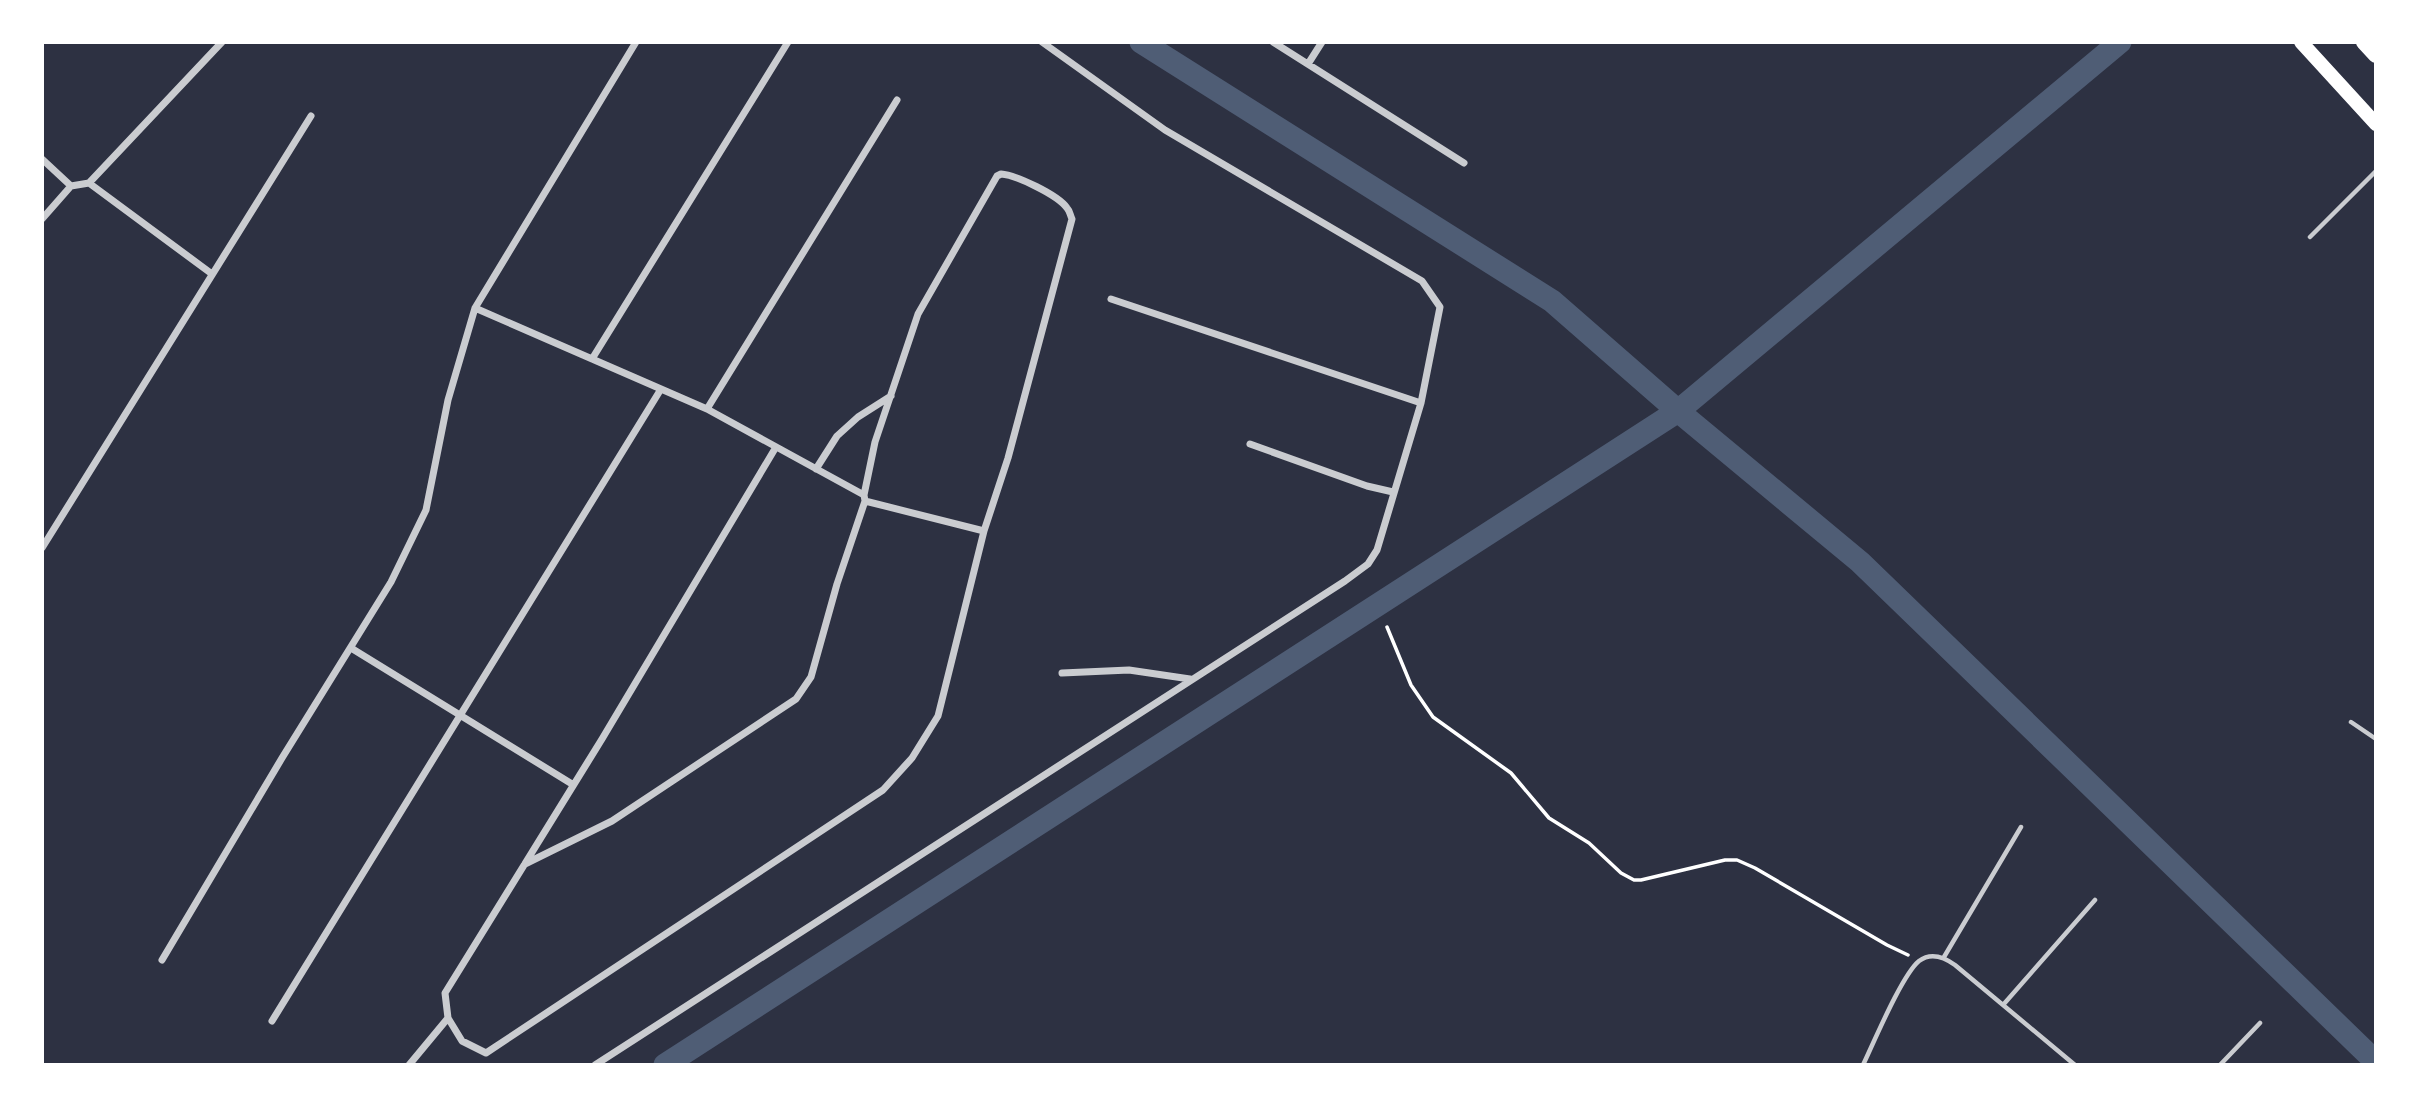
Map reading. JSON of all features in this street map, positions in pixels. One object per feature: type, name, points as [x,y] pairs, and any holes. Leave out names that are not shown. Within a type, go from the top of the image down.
[{"type":"highway","points":[[2364,42],[2376,55]]},
{"type":"main road","points":[[2301,42],[2376,124]]},
{"type":"street","points":[[42,219],[71,186],[89,184],[222,42]]},
{"type":"street","points":[[162,960],[391,582],[426,510],[447,400],[475,308],[636,42]]},
{"type":"street","points":[[592,359],[788,42]]},
{"type":"street","points":[[595,1065],[1368,564],[1377,550],[1421,402],[1440,307],[1422,281],[1165,130],[1042,42]]},
{"type":"street","points":[[1273,42],[1464,163]]},
{"type":"street","points":[[1308,64],[1322,42]]},
{"type":"street","points":[[707,409],[897,100]]},
{"type":"street","points":[[42,548],[311,116]]},
{"type":"street","points":[[42,159],[71,186]]},
{"type":"street","points":[[525,864],[612,821],[796,699],[811,677],[837,583],[865,498],[875,442],[918,314],[1001,174],[1010,174],[1066,206],[1072,219],[1062,259],[1008,458],[984,531],[938,716],[912,758],[883,790],[486,1054],[462,1041],[448,1018],[445,993],[602,739],[776,447]]},
{"type":"street","points":[[89,184],[212,274]]},
{"type":"street","points":[[1111,299],[1421,402]]},
{"type":"street","points":[[475,308],[707,409],[865,498],[984,531]]},
{"type":"street","points":[[272,1021],[661,390]]},
{"type":"street","points":[[816,469],[837,436],[858,417],[891,396]]},
{"type":"street","points":[[1250,444],[1367,486],[1394,492]]},
{"type":"street","points":[[351,648],[572,784]]},
{"type":"street","points":[[1062,673],[1129,670],[1192,679]]},
{"type":"street","points":[[409,1065],[448,1018]]},
{"type":"lane","points":[[2310,237],[2376,171]]},
{"type":"lane","points":[[2351,722],[2376,739]]},
{"type":"lane","points":[[1944,957],[2021,827]]},
{"type":"lane","points":[[2003,1005],[2095,900]]},
{"type":"lane","points":[[1863,1065],[1904,982],[1919,961],[1932,956],[1944,957],[2075,1065]]},
{"type":"lane","points":[[2220,1065],[2260,1023]]},
{"type":"path","points":[[1387,627],[1412,685],[1433,717],[1503,766],[1549,818],[1589,843],[1621,873],[1634,880],[1641,880],[1704,864],[1737,860],[1919,961]]},
{"type":"waterway","points":[[1141,42],[1552,301],[1678,411],[1860,562],[2376,1062]]},
{"type":"waterway","points":[[665,1065],[1678,411],[2120,42]]}]
